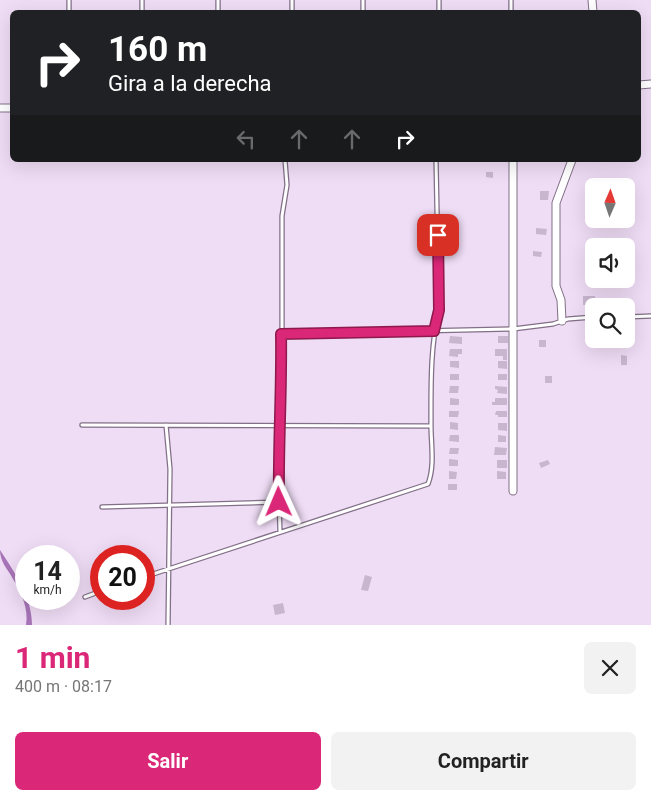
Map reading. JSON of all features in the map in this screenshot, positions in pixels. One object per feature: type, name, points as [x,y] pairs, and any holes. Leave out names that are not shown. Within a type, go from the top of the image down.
[{"type":"street","points":[[513,162],[513,491]]},
{"type":"street","points":[[562,321],[561,300],[556,286],[556,203],[571,162]]},
{"type":"lane","points":[[280,532],[278,460],[281,426],[282,216],[287,184],[285,162]]},
{"type":"lane","points":[[155,573],[428,484],[432,475],[431,426],[434,331],[439,310],[436,162]]},
{"type":"lane","points":[[635,317],[651,316]]},
{"type":"lane","points":[[281,334],[513,329],[585,318]]},
{"type":"lane","points":[[82,425],[431,426]]},
{"type":"lane","points":[[166,425],[170,469],[168,625]]},
{"type":"lane","points":[[102,507],[279,502]]},
{"type":"lane","points":[[85,597],[90,595]]},
{"type":"shaded area","points":[[0,550],[15,573],[15,582],[3,562]]},
{"type":"shaded area","points":[[26,610],[30,610],[32,625],[26,625]]},
{"type":"building","points":[[486,172],[493,172],[493,178],[486,177]]},
{"type":"building","points":[[540,191],[549,191],[548,200],[540,200]]},
{"type":"building","points":[[536,228],[547,229],[546,235],[536,234]]},
{"type":"building","points":[[533,251],[542,252],[541,257],[533,256]]},
{"type":"building","points":[[583,296],[595,296],[595,298],[585,298],[585,305],[583,305]]},
{"type":"building","points":[[450,336],[462,337],[462,344],[449,343]]},
{"type":"building","points":[[498,336],[508,336],[508,343],[498,343]]},
{"type":"building","points":[[539,340],[546,340],[546,347],[539,347]]},
{"type":"building","points":[[450,349],[462,349],[462,354],[458,354],[458,357],[449,356]]},
{"type":"building","points":[[495,349],[507,349],[507,360],[503,360],[503,356],[495,356]]},
{"type":"building","points":[[621,355],[627,356],[627,365],[621,365]]},
{"type":"building","points":[[450,361],[459,361],[459,368],[450,367]]},
{"type":"building","points":[[498,361],[507,361],[507,369],[498,368]]},
{"type":"building","points":[[450,374],[459,374],[459,380],[450,380]]},
{"type":"building","points":[[498,374],[507,374],[507,380],[498,380]]},
{"type":"building","points":[[545,376],[552,376],[552,383],[545,383]]},
{"type":"building","points":[[450,386],[459,386],[458,393],[449,393]]},
{"type":"building","points":[[495,386],[507,387],[507,394],[497,393],[498,390],[495,389]]},
{"type":"building","points":[[450,398],[459,399],[459,405],[450,405]]},
{"type":"building","points":[[495,398],[507,398],[507,405],[492,405],[492,402],[495,402]]},
{"type":"building","points":[[449,411],[459,411],[458,417],[449,417]]},
{"type":"building","points":[[496,411],[507,411],[507,417],[498,417],[498,415],[495,415]]},
{"type":"building","points":[[450,422],[458,423],[458,430],[450,429]]},
{"type":"building","points":[[498,423],[507,423],[507,431],[498,430]]},
{"type":"building","points":[[450,435],[459,435],[459,442],[449,441]]},
{"type":"building","points":[[498,435],[506,436],[506,442],[498,442]]},
{"type":"building","points":[[495,447],[507,448],[506,455],[494,455]]},
{"type":"building","points":[[450,448],[459,448],[458,454],[449,454]]},
{"type":"building","points":[[449,459],[458,460],[458,466],[449,466]]},
{"type":"building","points":[[497,460],[507,460],[507,468],[497,468]]},
{"type":"building","points":[[548,460],[550,464],[541,468],[539,463]]},
{"type":"building","points":[[449,471],[457,472],[456,479],[449,479]]},
{"type":"building","points":[[497,471],[506,472],[506,479],[497,479]]},
{"type":"building","points":[[448,484],[457,484],[457,490],[448,490]]},
{"type":"building","points":[[365,575],[372,577],[368,591],[361,590]]},
{"type":"building","points":[[283,603],[285,613],[275,615],[273,605]]},
{"type":"route","points":[[279,502],[281,334],[434,331],[439,310],[438,235]]}]
